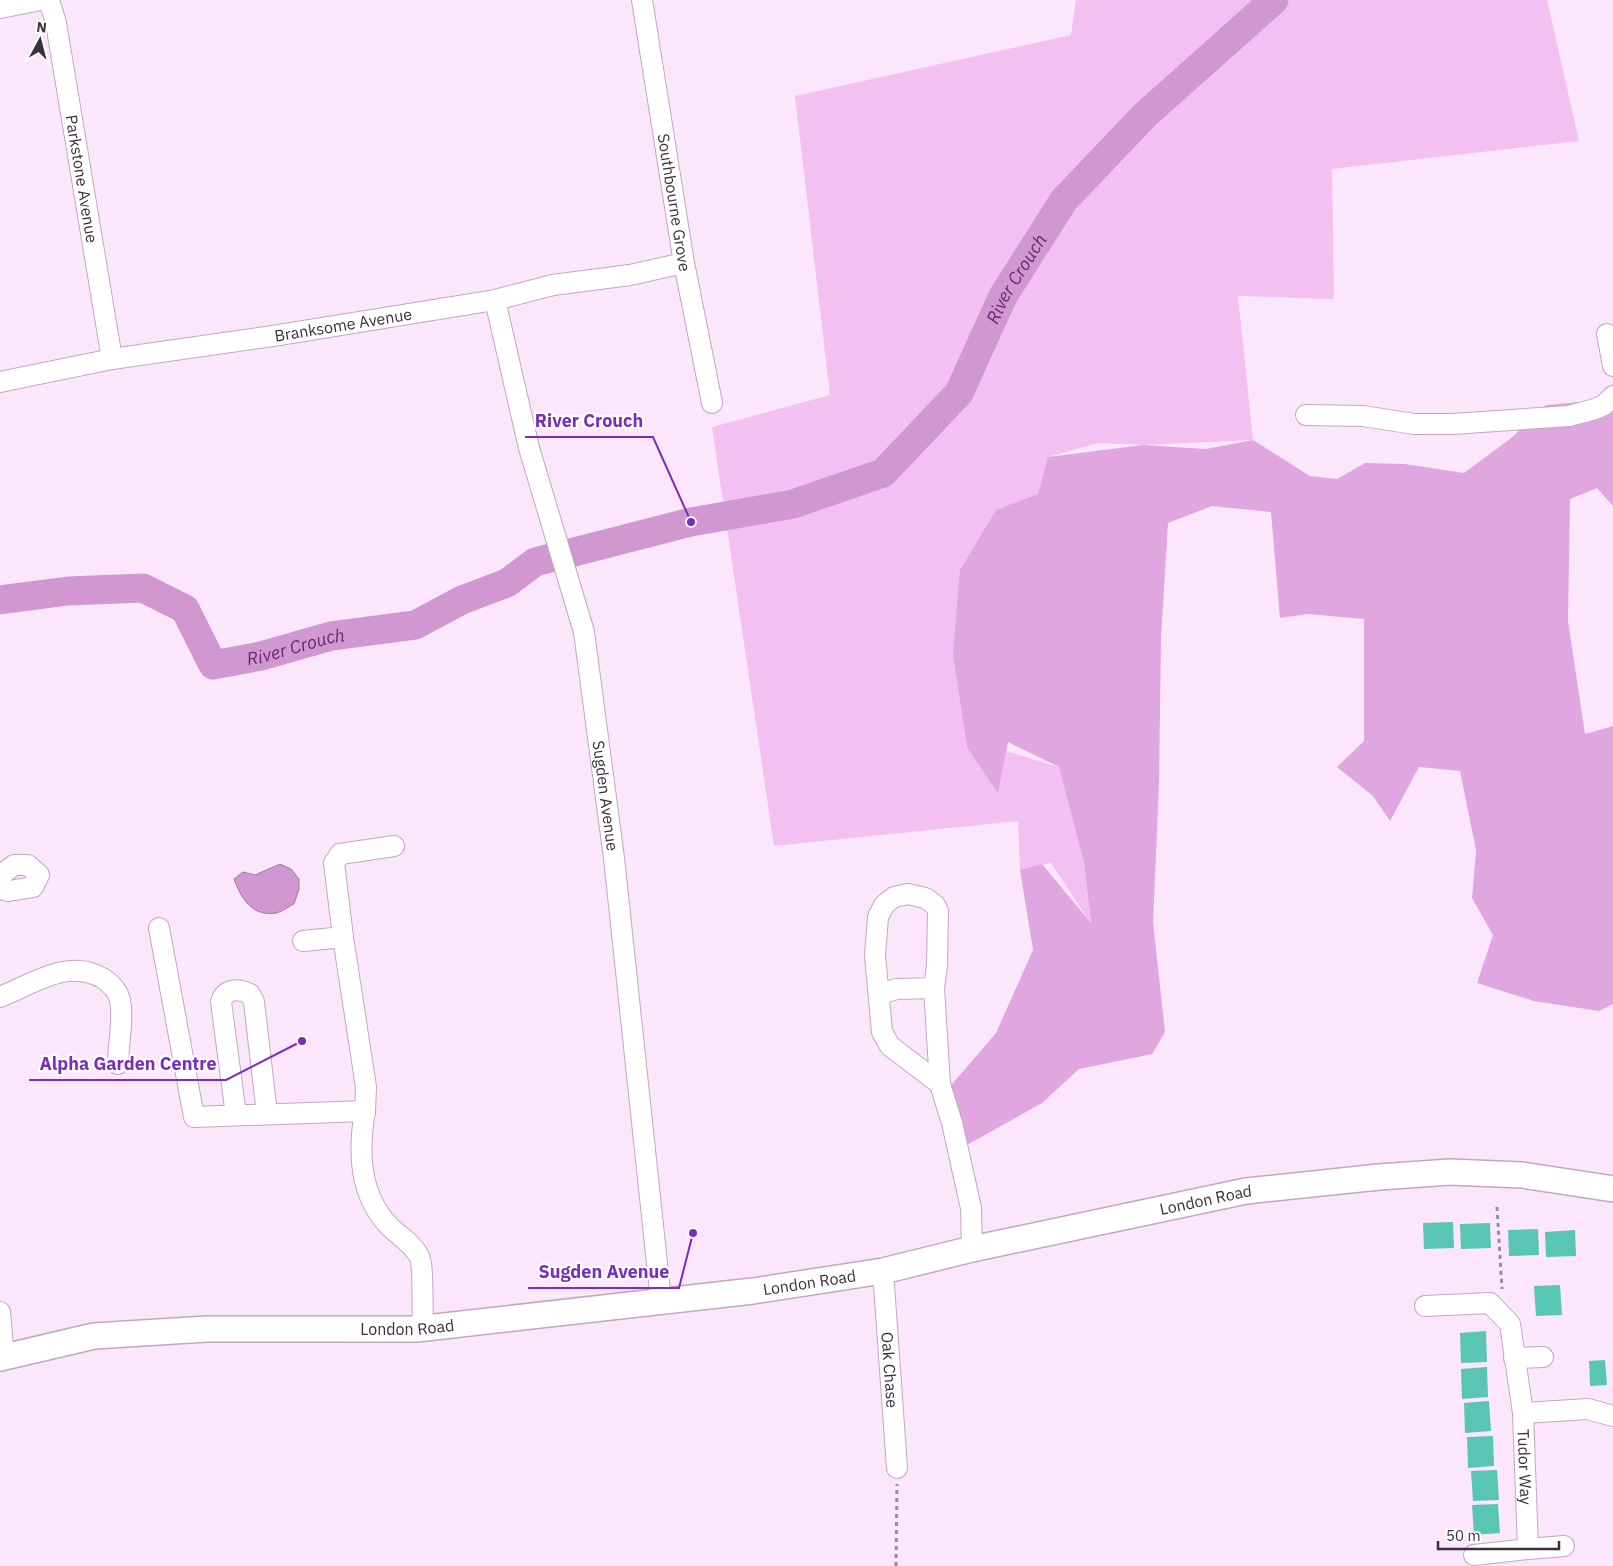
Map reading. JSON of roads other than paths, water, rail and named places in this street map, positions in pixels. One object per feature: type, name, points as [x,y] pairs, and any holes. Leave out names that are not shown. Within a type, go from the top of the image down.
[{"type":"main road","name":"London Road","points":[[2,1357],[94,1336],[207,1328],[327,1330],[423,1328],[754,1291],[883,1271],[972,1249],[1246,1190],[1450,1172],[1522,1175],[1613,1189]]},
{"type":"street","points":[[0,8],[41,0]]},
{"type":"street","name":"Parkstone Avenue","points":[[49,0],[56,23],[112,359]]},
{"type":"street","name":"Southbourne Grove","points":[[642,0],[684,263],[712,403]]},
{"type":"street","name":"Branksome Avenue","points":[[0,382],[112,359],[273,336],[495,300],[553,285],[630,275],[684,263]]},
{"type":"street","name":"Sugden Avenue","points":[[495,300],[529,448],[584,632],[614,858],[661,1301]]},
{"type":"street","points":[[1607,334],[1613,366]]},
{"type":"street","points":[[1306,415],[1363,416],[1414,424],[1452,424],[1569,416],[1595,410],[1604,405],[1613,396]]},
{"type":"street","points":[[394,846],[340,854],[334,863],[343,937],[366,1087],[360,1152],[366,1190],[389,1226],[412,1246],[420,1258],[423,1328]]},
{"type":"street","points":[[0,876],[14,865],[28,865],[39,875],[33,887],[9,891],[0,889]]},
{"type":"street","points":[[940,1084],[907,1061],[885,1040],[876,956],[878,917],[884,905],[894,897],[908,894],[925,898],[935,905],[938,911],[937,965],[934,988],[940,1084],[952,1123],[971,1208],[972,1249]]},
{"type":"street","points":[[159,928],[194,1116],[365,1111]]},
{"type":"street","points":[[304,941],[343,937]]},
{"type":"street","points":[[0,997],[49,974],[83,971],[98,976],[111,984],[119,996],[121,1011],[118,1064]]},
{"type":"street","points":[[879,994],[897,989],[934,988]]},
{"type":"street","points":[[236,1115],[221,1002],[223,995],[228,991],[238,990],[250,994],[254,1002],[267,1114]]},
{"type":"street","name":"Oak Chase","points":[[883,1271],[897,1468]]},
{"type":"street","name":"Tudor Way","points":[[1425,1306],[1490,1303],[1510,1324],[1523,1413],[1528,1549]]},
{"type":"street","points":[[0,1312],[2,1357]]},
{"type":"street","points":[[1514,1358],[1543,1357]]},
{"type":"street","name":"Tudor Way","points":[[1523,1413],[1588,1409],[1613,1416]]},
{"type":"street","points":[[1474,1555],[1564,1546]]},
{"type":"waterway","name":"River Crouch","points":[[0,600],[68,591],[143,588],[185,609],[213,665],[261,656],[331,636],[415,625],[462,600],[507,583],[535,562],[691,522],[793,504],[883,473],[959,393],[1003,296],[1064,200],[1145,115],[1274,0]]},
{"type":"place","name":"River Crouch","points":[[691,522]]},
{"type":"place","name":"Alpha Garden Centre","points":[[302,1041]]},
{"type":"place","name":"Sugden Avenue","points":[[693,1233]]}]
